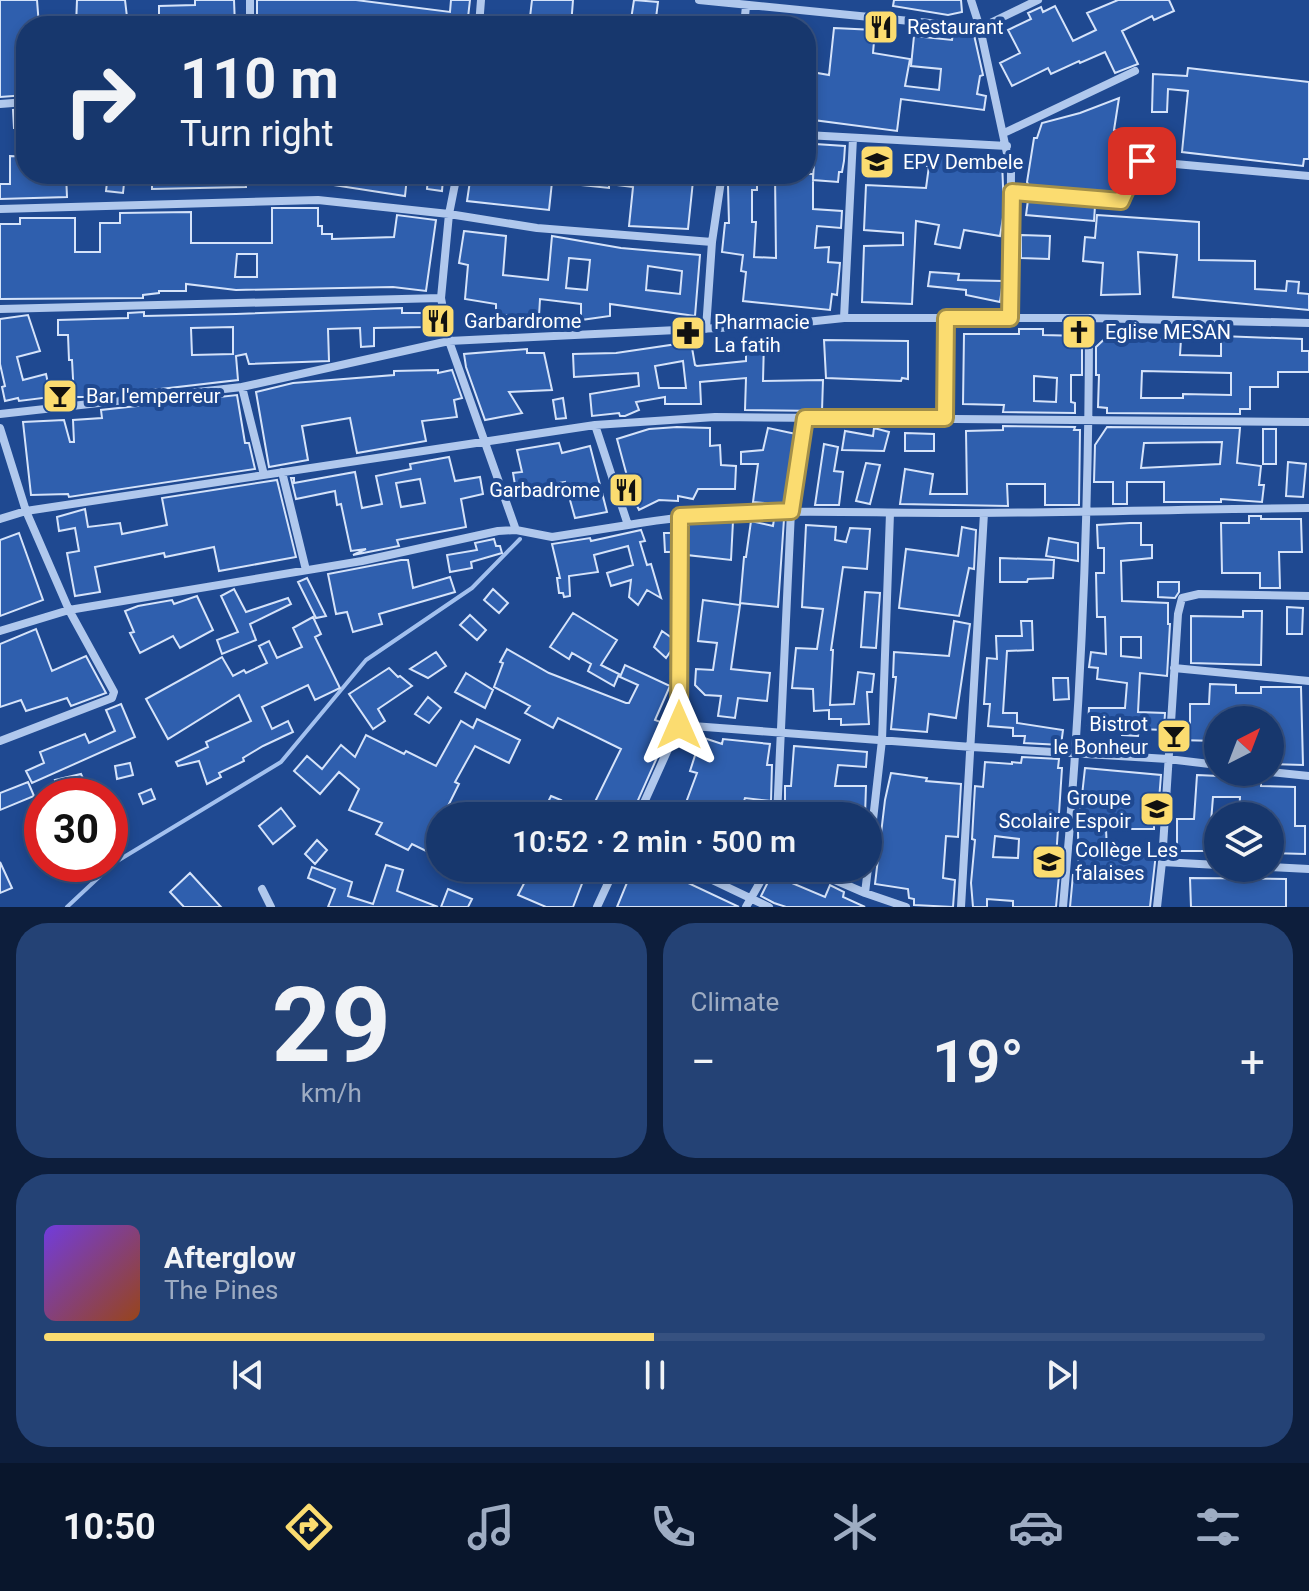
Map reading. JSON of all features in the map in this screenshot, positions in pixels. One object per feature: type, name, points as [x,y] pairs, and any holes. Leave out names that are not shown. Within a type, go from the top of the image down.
[{"type":"street","points":[[699,0],[980,28],[1038,0]]},
{"type":"street","points":[[971,0],[1007,146],[1012,192],[1010,318]]},
{"type":"street","points":[[745,16],[746,6]]},
{"type":"street","points":[[1004,133],[1135,71]]},
{"type":"street","points":[[816,136],[1007,146]]},
{"type":"street","points":[[844,318],[853,138]]},
{"type":"street","points":[[1012,192],[1121,201],[1142,161],[1309,176]]},
{"type":"street","points":[[455,184],[441,298],[449,341],[516,530]]},
{"type":"street","points":[[706,329],[712,242],[721,184]]},
{"type":"street","points":[[0,209],[318,200],[449,214],[537,228],[712,242]]},
{"type":"street","points":[[0,309],[441,298]]},
{"type":"street","points":[[0,414],[242,387],[449,341],[706,329],[844,318],[1089,318],[1309,323]]},
{"type":"street","points":[[945,418],[946,318]]},
{"type":"street","points":[[1063,907],[1077,754],[1089,418],[1089,318]]},
{"type":"street","points":[[242,387],[264,475]]},
{"type":"street","points":[[0,519],[26,511],[595,425],[715,417],[1309,422]]},
{"type":"street","points":[[778,802],[791,511],[805,418]]},
{"type":"street","points":[[595,425],[628,525]]},
{"type":"street","points":[[0,428],[26,511],[69,610],[114,692],[112,698],[0,741]]},
{"type":"street","points":[[282,472],[306,570]]},
{"type":"street","points":[[0,631],[69,610],[362,561],[498,531],[516,530],[552,537],[680,516],[791,511],[984,513],[1309,508]]},
{"type":"street","points":[[875,802],[882,740],[890,513]]},
{"type":"street","points":[[961,907],[984,513]]},
{"type":"street","points":[[644,802],[679,725],[680,516]]},
{"type":"street","points":[[1157,907],[1178,614],[1182,598],[1199,594],[1309,596]]},
{"type":"street","points":[[1174,668],[1309,681]]},
{"type":"street","points":[[679,725],[1204,763]]},
{"type":"street","points":[[1284,773],[1309,776]]},
{"type":"street","points":[[1162,862],[1204,864]]},
{"type":"street","points":[[1284,868],[1309,869]]},
{"type":"street","points":[[597,907],[609,882]]},
{"type":"street","points":[[717,882],[769,907]]},
{"type":"street","points":[[746,907],[759,882]]},
{"type":"street","points":[[839,882],[906,907]]},
{"type":"street","points":[[865,893],[866,882]]},
{"type":"street","points":[[262,889],[271,907]]},
{"type":"building","points":[[0,0],[37,0],[38,16],[16,16],[16,96],[0,97]]},
{"type":"building","points":[[77,0],[125,0],[127,16],[76,16]]},
{"type":"building","points":[[195,0],[234,0],[235,16],[159,16],[159,6],[195,5]]},
{"type":"building","points":[[257,0],[356,0],[450,12],[451,0],[470,0],[468,16],[257,16]]},
{"type":"building","points":[[532,0],[573,0],[572,16],[530,16]]},
{"type":"building","points":[[634,0],[658,2],[656,16],[632,16]]},
{"type":"building","points":[[894,0],[961,0],[962,12],[948,15],[893,6]]},
{"type":"building","points":[[1118,0],[1169,0],[1174,11],[1154,20],[1152,16],[1122,31],[1138,64],[1115,73],[1105,52],[1051,74],[1048,68],[1012,86],[1000,63],[1020,53],[1008,30],[1031,19],[1028,13],[1041,7],[1043,12],[1055,6],[1073,41],[1096,30],[1087,13]]},
{"type":"building","points":[[834,28],[875,30],[873,53],[910,59],[905,86],[939,90],[941,69],[911,66],[914,36],[952,40],[953,33],[974,35],[983,75],[980,76],[977,94],[986,96],[984,110],[901,99],[897,131],[816,120],[816,73],[829,75]]},
{"type":"building","points":[[1188,68],[1309,82],[1309,159],[1304,159],[1303,166],[1182,152],[1188,91],[1168,89],[1167,112],[1152,112],[1153,74],[1187,76]]},
{"type":"building","points":[[1119,98],[1114,130],[1118,131],[1110,169],[1125,171],[1118,194],[1029,186],[1027,182],[1034,138],[1037,138],[1042,123]]},
{"type":"building","points":[[13,110],[16,110],[16,128],[14,128]]},
{"type":"building","points":[[816,144],[845,146],[838,182],[816,180]]},
{"type":"building","points":[[928,154],[1002,161],[1004,212],[1000,236],[964,230],[960,248],[935,244],[939,225],[916,221],[912,304],[862,302],[864,246],[903,245],[903,233],[864,230],[866,185],[926,188]]},
{"type":"building","points":[[10,156],[16,156],[16,184],[66,184],[67,197],[0,199],[0,184],[10,184]]},
{"type":"building","points":[[107,184],[124,184],[123,193],[106,191]]},
{"type":"building","points":[[152,184],[246,184],[246,187],[152,189]]},
{"type":"building","points":[[327,184],[406,184],[405,196]]},
{"type":"building","points":[[427,184],[443,184],[442,191],[427,189]]},
{"type":"building","points":[[470,184],[552,184],[549,210],[467,201]]},
{"type":"building","points":[[571,184],[609,184],[609,188]]},
{"type":"building","points":[[609,184],[693,184],[688,229],[629,226],[633,187]]},
{"type":"building","points":[[757,184],[757,190],[752,190],[752,222],[756,222],[754,257],[776,258],[775,184],[813,184],[813,209],[842,211],[841,228],[817,226],[815,248],[829,247],[828,262],[840,263],[837,295],[832,294],[830,310],[743,301],[746,272],[741,271],[743,255],[722,252],[725,223],[729,223],[728,185]]},
{"type":"building","points":[[1028,200],[1095,206],[1094,221],[1026,215]]},
{"type":"building","points":[[272,208],[318,208],[318,226],[322,226],[322,234],[332,234],[332,239],[394,237],[397,215],[436,220],[426,291],[393,287],[236,290],[186,284],[186,291],[159,291],[143,295],[143,298],[0,299],[0,224],[20,224],[20,218],[75,218],[75,252],[100,252],[100,223],[120,223],[120,213],[191,212],[191,243],[272,243]],"holes":[[[237,254],[257,254],[257,277],[235,277]]]},
{"type":"building","points":[[1097,215],[1199,222],[1199,260],[1255,261],[1255,289],[1286,291],[1287,281],[1299,282],[1298,293],[1309,294],[1309,310],[1173,297],[1177,255],[1138,252],[1140,294],[1101,295],[1103,263],[1083,261],[1085,237],[1095,238]]},
{"type":"building","points":[[464,231],[506,236],[503,275],[548,280],[552,236],[621,248],[700,255],[695,316],[610,304],[610,316],[581,320],[581,304],[540,299],[539,316],[496,315],[496,304],[465,299],[468,265],[459,263]],"holes":[[[569,258],[590,260],[587,290],[566,288]],[[648,266],[682,271],[680,294],[646,290]]]},
{"type":"building","points":[[1021,235],[1050,236],[1049,259],[1021,258]]},
{"type":"building","points":[[930,272],[959,274],[958,280],[1003,281],[1000,302],[966,295],[966,290],[928,286]]},
{"type":"building","points":[[402,308],[402,313],[423,313],[424,327],[374,328],[374,346],[361,347],[360,328],[328,329],[329,361],[249,364],[246,354],[236,356],[238,380],[74,397],[68,335],[58,335],[58,320],[128,318],[128,313],[144,312],[144,316]],"holes":[[[233,327],[233,354],[192,355],[191,328]]]},
{"type":"building","points":[[28,315],[40,351],[17,357],[23,380],[46,374],[51,397],[5,401],[0,364],[0,319]]},
{"type":"building","points":[[1019,329],[1043,329],[1043,335],[1082,336],[1082,375],[1071,375],[1071,402],[1075,403],[1075,413],[1003,412],[1004,405],[963,404],[964,334],[1019,334]],"holes":[[[1034,376],[1057,378],[1056,402],[1034,401]]]},
{"type":"building","points":[[1111,333],[1141,334],[1141,338],[1181,339],[1180,355],[1221,356],[1221,336],[1302,339],[1302,351],[1309,351],[1309,372],[1278,372],[1278,387],[1250,387],[1250,409],[1240,409],[1240,414],[1107,413],[1107,408],[1098,407],[1096,347]],"holes":[[[1142,371],[1231,373],[1231,395],[1183,394],[1183,398],[1141,398]]]},
{"type":"building","points":[[746,340],[764,340],[763,381],[823,380],[822,411],[745,410],[746,378],[700,382],[701,404],[665,404],[665,397],[636,402],[639,410],[625,416],[619,413],[592,416],[590,394],[639,386],[638,373],[574,377],[573,354],[616,353],[691,342],[697,366],[746,361]],"holes":[[[683,361],[686,388],[659,388],[655,366]]]},
{"type":"building","points":[[824,340],[908,341],[908,379],[826,378]]},
{"type":"building","points":[[527,349],[527,353],[544,353],[552,390],[509,392],[522,413],[485,420],[464,354]]},
{"type":"building","points":[[438,370],[438,373],[452,370],[462,398],[454,400],[457,417],[422,421],[426,441],[357,453],[350,418],[302,426],[308,460],[269,467],[256,392],[293,383],[394,375],[394,371]]},
{"type":"building","points":[[237,395],[245,443],[249,443],[255,469],[69,497],[68,494],[31,495],[23,422],[64,420],[70,442],[74,442],[73,420],[102,418],[101,410]]},
{"type":"building","points":[[563,398],[566,418],[556,419],[553,400]]},
{"type":"building","points":[[1003,426],[1075,427],[1074,430],[1080,430],[1079,505],[1045,505],[1045,484],[1007,484],[1008,506],[900,504],[905,469],[933,474],[930,494],[967,494],[966,431],[1003,430]]},
{"type":"building","points":[[1107,427],[1240,428],[1237,463],[1261,466],[1259,485],[1264,485],[1262,502],[1221,499],[1221,502],[1164,502],[1164,482],[1127,482],[1127,504],[1113,504],[1113,482],[1094,482],[1095,445]],"holes":[[[1222,442],[1220,464],[1141,468],[1144,443]]]},
{"type":"building","points":[[710,428],[710,446],[720,445],[721,465],[736,466],[735,489],[698,489],[693,499],[678,496],[678,501],[659,500],[639,510],[624,478],[627,476],[617,439],[649,429]]},
{"type":"building","points":[[768,428],[796,434],[785,505],[753,502],[758,464],[741,464],[741,452],[763,450]]},
{"type":"building","points":[[874,428],[889,432],[884,451],[842,450],[845,431],[873,436]]},
{"type":"building","points":[[1263,429],[1276,429],[1276,464],[1263,464]]},
{"type":"building","points":[[905,433],[934,434],[934,451],[905,451]]},
{"type":"building","points":[[559,443],[562,453],[590,446],[607,512],[575,518],[565,482],[516,491],[513,473],[522,472],[517,450]]},
{"type":"building","points":[[824,444],[838,447],[834,471],[843,472],[839,505],[815,505]]},
{"type":"building","points":[[449,457],[455,481],[480,477],[483,494],[461,499],[466,527],[397,540],[399,546],[353,555],[366,549],[351,551],[341,504],[337,505],[335,491],[296,499],[291,478],[294,478],[294,483],[355,472],[362,508],[382,504],[376,476],[411,469],[410,464]],"holes":[[[420,479],[425,503],[401,507],[396,483]]]},
{"type":"building","points":[[1288,462],[1306,464],[1303,497],[1286,496]]},
{"type":"building","points":[[866,463],[880,465],[870,504],[856,501]]},
{"type":"building","points":[[277,480],[296,557],[219,571],[214,547],[165,557],[164,553],[95,567],[100,592],[75,596],[67,553],[79,551],[75,528],[59,531],[57,517],[85,509],[88,527],[120,523],[122,534],[167,525],[162,498]]},
{"type":"building","points":[[1249,516],[1301,519],[1302,552],[1279,552],[1280,588],[1260,588],[1260,573],[1222,573],[1221,523],[1249,523]]},
{"type":"building","points":[[774,519],[784,519],[778,607],[740,603],[751,521],[773,526]]},
{"type":"building","points":[[733,521],[731,560],[687,555],[688,524]]},
{"type":"building","points":[[1141,523],[1141,545],[1152,545],[1152,558],[1121,561],[1122,601],[1168,603],[1167,676],[1140,673],[1138,712],[1165,713],[1164,730],[1139,729],[1138,736],[1122,735],[1122,728],[1088,725],[1089,708],[1125,708],[1127,683],[1097,679],[1098,668],[1089,667],[1091,652],[1106,654],[1105,617],[1097,617],[1096,573],[1104,573],[1104,548],[1098,548],[1097,525]],"holes":[[[1121,637],[1141,637],[1141,658],[1121,656]]]},
{"type":"building","points":[[806,525],[836,527],[835,540],[846,542],[850,528],[870,529],[867,569],[843,567],[831,650],[830,705],[854,704],[858,672],[874,674],[872,692],[867,692],[869,724],[841,725],[841,719],[829,719],[829,710],[814,711],[813,689],[792,688],[796,648],[817,649],[823,609],[802,607]]},
{"type":"building","points":[[962,527],[976,530],[974,569],[969,568],[959,616],[899,608],[906,549],[958,556]]},
{"type":"building","points":[[641,530],[645,541],[640,542],[647,565],[651,564],[661,598],[647,590],[638,605],[629,597],[631,580],[611,586],[607,573],[633,565],[628,546],[594,555],[598,572],[569,576],[570,596],[564,597],[563,593],[559,593],[557,578],[560,578],[552,544],[590,538],[591,541]]},
{"type":"building","points":[[19,533],[43,600],[0,616],[0,540]]},
{"type":"building","points":[[664,533],[673,533],[673,552],[665,552]]},
{"type":"building","points":[[1049,538],[1078,543],[1078,561],[1046,556]]},
{"type":"building","points":[[494,539],[502,553],[471,562],[472,568],[450,572],[447,555],[477,550],[475,543]]},
{"type":"building","points":[[1000,558],[1054,560],[1053,578],[1000,582]]},
{"type":"building","points":[[408,560],[413,588],[450,577],[455,592],[379,614],[382,624],[353,632],[347,612],[336,614],[328,574]]},
{"type":"building","points":[[307,578],[326,616],[316,618],[298,582]]},
{"type":"building","points":[[1158,582],[1179,582],[1179,592],[1175,598],[1158,597]]},
{"type":"building","points":[[234,589],[246,612],[288,598],[291,604],[250,624],[256,640],[222,654],[217,640],[238,632],[221,596]]},
{"type":"building","points":[[493,589],[508,603],[499,613],[484,600]]},
{"type":"building","points":[[865,592],[880,593],[876,648],[861,647]]},
{"type":"building","points":[[197,596],[213,630],[180,648],[173,636],[140,653],[130,633],[134,632],[125,611],[172,600],[174,604]]},
{"type":"building","points":[[703,600],[740,605],[731,669],[770,673],[767,701],[738,698],[735,718],[718,716],[721,696],[705,695],[695,685],[696,669],[713,670],[717,643],[698,641]]},
{"type":"building","points":[[1287,607],[1303,608],[1302,634],[1287,634]]},
{"type":"building","points":[[1243,611],[1262,611],[1261,665],[1191,663],[1191,616],[1243,617]]},
{"type":"building","points":[[573,613],[617,640],[601,665],[619,674],[614,686],[588,671],[591,664],[572,653],[569,659],[550,647]]},
{"type":"building","points":[[470,615],[486,630],[477,640],[460,625]]},
{"type":"building","points":[[313,617],[321,634],[315,637],[340,688],[315,700],[308,685],[262,707],[272,729],[288,721],[293,732],[243,758],[244,761],[219,773],[221,777],[207,784],[199,761],[178,766],[176,762],[208,747],[206,742],[251,721],[239,695],[168,739],[146,699],[222,657],[233,676],[244,670],[246,673],[267,663],[259,646],[269,641],[277,658],[302,647],[293,628]]},
{"type":"building","points":[[954,621],[970,624],[956,718],[929,714],[927,732],[891,729],[896,677],[893,677],[894,652],[949,656]]},
{"type":"building","points":[[1021,621],[1032,621],[1033,650],[1007,651],[1003,713],[1017,713],[1017,723],[1063,730],[1061,745],[1024,743],[1025,736],[1013,736],[1013,728],[988,726],[990,704],[984,704],[987,658],[997,659],[996,636],[1022,636]]},
{"type":"building","points":[[36,629],[52,671],[86,656],[106,693],[71,706],[67,698],[26,711],[21,700],[0,707],[0,644]]},
{"type":"building","points":[[662,631],[672,638],[672,649],[666,658],[654,647]]},
{"type":"building","points":[[507,649],[549,673],[626,703],[629,703],[638,685],[620,677],[625,665],[670,686],[655,720],[671,726],[637,802],[595,802],[621,749],[558,718],[553,728],[525,713],[530,706],[494,687],[503,663],[500,662]]},
{"type":"building","points":[[436,652],[446,666],[428,678],[410,669]]},
{"type":"building","points":[[389,668],[412,686],[378,709],[385,721],[373,729],[349,694]]},
{"type":"building","points":[[466,673],[493,690],[485,708],[455,692]]},
{"type":"building","points":[[1053,678],[1068,678],[1069,699],[1054,700]]},
{"type":"building","points":[[1210,684],[1236,685],[1236,693],[1261,693],[1261,687],[1301,687],[1303,765],[1284,764],[1284,706],[1204,706],[1204,741],[1177,740],[1178,726],[1190,726],[1190,704],[1209,704]]},
{"type":"building","points":[[428,697],[441,708],[429,723],[415,714]]},
{"type":"building","points":[[121,704],[135,737],[43,778],[30,778],[26,771],[44,763],[40,752],[85,734],[89,743],[115,731],[106,710]]},
{"type":"building","points":[[477,719],[520,740],[509,763],[475,746],[455,782],[459,784],[450,802],[426,802],[426,851],[412,844],[408,850],[376,834],[382,823],[349,810],[359,789],[339,772],[320,794],[294,771],[307,756],[322,769],[341,745],[355,757],[366,735],[436,766],[461,721],[473,728]]},
{"type":"building","points":[[701,737],[722,744],[723,739],[770,744],[767,765],[772,765],[771,801],[745,798],[744,802],[686,802],[697,773],[690,771]]},
{"type":"building","points":[[794,746],[867,752],[866,767],[838,765],[835,786],[866,786],[865,802],[785,802],[785,786],[791,786]]},
{"type":"building","points":[[1022,757],[1059,759],[1058,768],[1062,768],[1055,874],[1059,875],[1056,907],[1013,907],[1013,901],[987,899],[987,907],[973,907],[975,786],[983,787],[985,762],[1021,763]],"holes":[[[995,836],[1019,839],[1018,858],[993,857]]]},
{"type":"building","points":[[130,763],[133,775],[117,778],[115,766]]},
{"type":"building","points":[[1085,768],[1161,775],[1154,829],[1106,829],[1107,850],[1156,853],[1150,907],[1070,907],[1073,875],[1079,876],[1078,832]]},
{"type":"building","points":[[891,773],[927,778],[926,781],[961,784],[958,837],[946,836],[943,878],[955,880],[953,907],[914,905],[908,889],[875,884],[882,882],[885,800]]},
{"type":"building","points":[[1197,775],[1204,775],[1204,786],[1295,787],[1295,826],[1305,826],[1305,854],[1284,853],[1284,802],[1240,802],[1240,797],[1213,797],[1213,802],[1204,802],[1204,851],[1177,851],[1177,819],[1194,819]]},
{"type":"building","points":[[24,784],[24,800],[0,810],[0,793]]},
{"type":"building","points":[[151,789],[155,799],[143,804],[139,794]]},
{"type":"building","points":[[551,796],[561,800],[560,802],[548,802]]},
{"type":"building","points":[[281,808],[295,826],[273,844],[259,826]]},
{"type":"building","points":[[317,840],[327,850],[315,864],[305,854]]},
{"type":"building","points":[[0,862],[12,888],[0,893]]},
{"type":"building","points":[[386,865],[403,870],[397,891],[438,907],[328,907],[335,889],[308,878],[312,867],[352,882],[348,896],[373,904]]},
{"type":"building","points":[[190,873],[221,907],[184,907],[170,892]]},
{"type":"building","points":[[1190,878],[1204,878],[1204,882],[1284,882],[1286,879],[1286,907],[1191,907]]},
{"type":"building","points":[[525,882],[583,882],[573,907],[546,907],[518,895]]},
{"type":"building","points":[[627,882],[686,882],[739,907],[617,907]]},
{"type":"building","points":[[768,882],[789,882],[825,897],[830,885],[844,892],[843,897],[865,907],[786,907],[761,896]]},
{"type":"building","points":[[448,889],[472,899],[468,907],[441,907]]},
{"type":"waterway","points":[[67,907],[114,863],[281,762],[366,660],[472,588],[520,539]]},
{"type":"place","name":"Restaurant","points":[[881,27]]},
{"type":"place","name":"EPV Dembele","points":[[877,162]]},
{"type":"place","name":"Garbardrome","points":[[438,321]]},
{"type":"place","name":"Eglise MESAN","points":[[1079,332]]},
{"type":"place","name":"Pharmacie La fatih","points":[[688,333]]},
{"type":"place","name":"Bar l'emperreur","points":[[60,396]]},
{"type":"place","name":"Garbadrome","points":[[626,490]]},
{"type":"place","name":"Bistrot le Bonheur","points":[[1174,736]]},
{"type":"place","name":"Groupe Scolaire Espoir","points":[[1157,809]]},
{"type":"place","name":"Collège Les falaises","points":[[1049,862]]},
{"type":"route","points":[[679,725],[680,516],[791,511],[805,418],[945,418],[946,318],[1010,318],[1012,192],[1121,201],[1142,161]]}]
